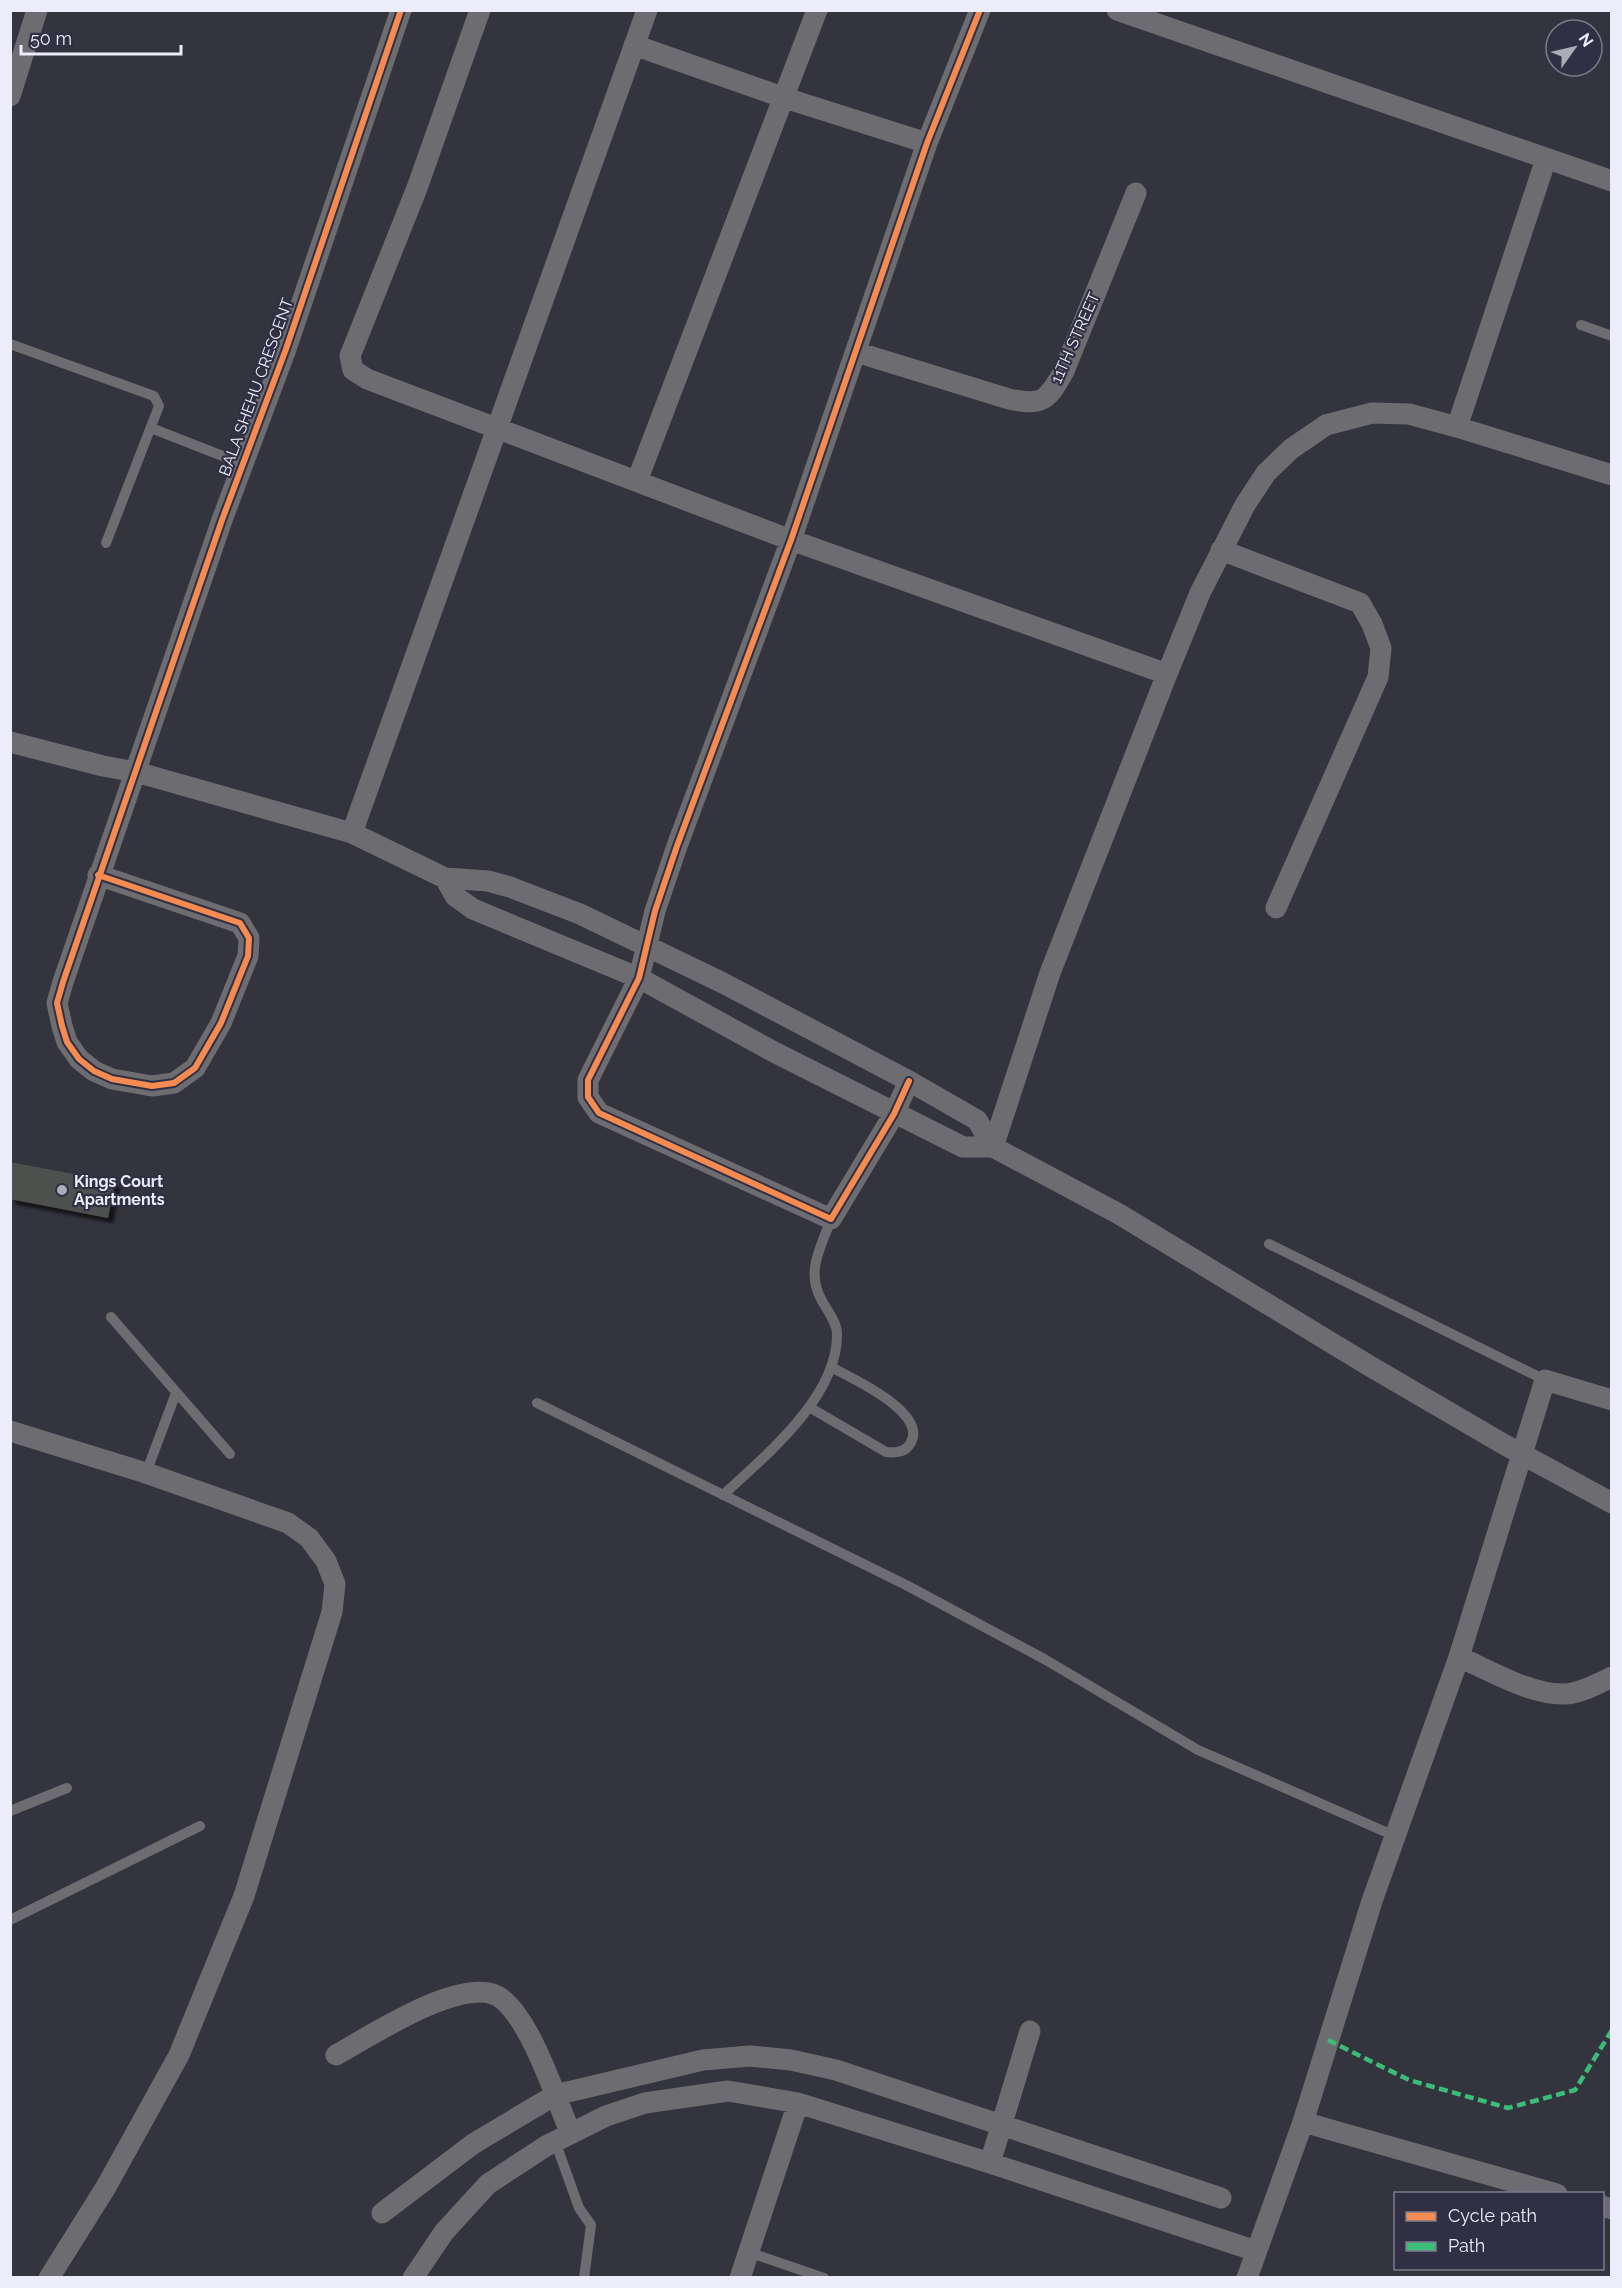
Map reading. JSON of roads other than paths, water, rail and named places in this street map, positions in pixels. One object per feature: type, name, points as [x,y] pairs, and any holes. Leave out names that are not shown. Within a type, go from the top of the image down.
[{"type":"street","points":[[10,96],[37,10]]},
{"type":"street","name":"BALA SHEHU CRESCENT","points":[[98,874],[286,349],[401,10]]},
{"type":"street","points":[[480,10],[417,188],[350,356],[353,370],[367,379],[791,540],[1167,674]]},
{"type":"street","points":[[352,833],[647,10]]},
{"type":"street","points":[[637,481],[817,10]]},
{"type":"street","points":[[909,1081],[894,1114],[831,1219],[617,1122],[594,1108],[588,1097],[588,1080],[639,978],[655,911],[677,846],[791,540],[927,142],[980,10]]},
{"type":"street","points":[[1117,10],[1611,181]]},
{"type":"street","points":[[634,45],[785,98],[927,142]]},
{"type":"street","points":[[1457,427],[1545,159]]},
{"type":"street","name":"11TH STREET","points":[[856,352],[1009,399],[1034,403],[1041,400],[1055,387],[1064,371],[1136,193]]},
{"type":"street","points":[[993,1147],[1050,973],[1167,674],[1200,593],[1221,550],[1266,473],[1290,449],[1326,425],[1372,413],[1408,414],[1611,475]]},
{"type":"street","points":[[1221,550],[1360,603],[1382,648],[1378,677],[1276,908]]},
{"type":"street","points":[[10,742],[103,766],[136,772],[352,833],[445,878],[488,881],[580,914],[648,945],[909,1081],[977,1120],[993,1147]]},
{"type":"street","points":[[98,874],[240,923],[249,938],[248,956],[233,995],[207,1049],[195,1068],[174,1083],[152,1086],[112,1079],[94,1071],[79,1059],[67,1042],[57,1002],[98,874]]},
{"type":"street","points":[[445,878],[455,896],[473,909],[639,978],[894,1114],[963,1147],[993,1147],[1119,1214],[1358,1359],[1505,1445],[1611,1503]]},
{"type":"street","points":[[1247,2277],[1303,2122],[1372,1901],[1459,1657],[1545,1380],[1611,1400]]},
{"type":"street","points":[[10,1431],[146,1473],[288,1523],[309,1538],[326,1561],[335,1584],[332,1612],[244,1896],[179,2055],[106,2187],[49,2277]]},
{"type":"street","points":[[1459,1657],[1534,1690],[1564,1694],[1596,1685],[1611,1677]]},
{"type":"street","points":[[336,2055],[428,2004],[456,1995],[485,1991],[501,1997],[526,2029],[555,2096],[563,2136]]},
{"type":"street","points":[[990,2163],[1030,2031]]},
{"type":"street","points":[[382,2213],[473,2144],[555,2096],[703,2060],[750,2056],[791,2060],[837,2070],[1221,2198]]},
{"type":"street","points":[[413,2277],[444,2232],[488,2184],[563,2136],[606,2116],[645,2103],[728,2091],[798,2103],[990,2163],[1256,2251]]},
{"type":"street","points":[[740,2277],[798,2103]]},
{"type":"street","points":[[1303,2122],[1553,2192]]},
{"type":"lane","points":[[1581,325],[1611,336]]},
{"type":"lane","points":[[10,344],[154,396],[159,406],[106,543]]},
{"type":"lane","points":[[151,428],[243,464]]},
{"type":"lane","points":[[723,1495],[785,1438],[809,1407],[831,1367],[837,1333],[814,1286],[813,1271],[831,1219]]},
{"type":"lane","points":[[1269,1244],[1545,1380]]},
{"type":"lane","points":[[111,1317],[230,1454]]},
{"type":"lane","points":[[809,1407],[886,1452],[896,1453],[906,1450],[912,1442],[914,1432],[908,1418],[897,1404],[831,1367]]},
{"type":"lane","points":[[146,1473],[176,1393]]},
{"type":"lane","points":[[537,1403],[906,1585],[1026,1649],[1198,1750],[1395,1836]]},
{"type":"lane","points":[[10,1811],[67,1788]]},
{"type":"lane","points":[[10,1920],[200,1826]]},
{"type":"lane","points":[[563,2136],[579,2208],[591,2225],[584,2277]]},
{"type":"lane","points":[[748,2252],[824,2277]]},
{"type":"place","name":"Kings Court Apartments","points":[[62,1190]]}]
